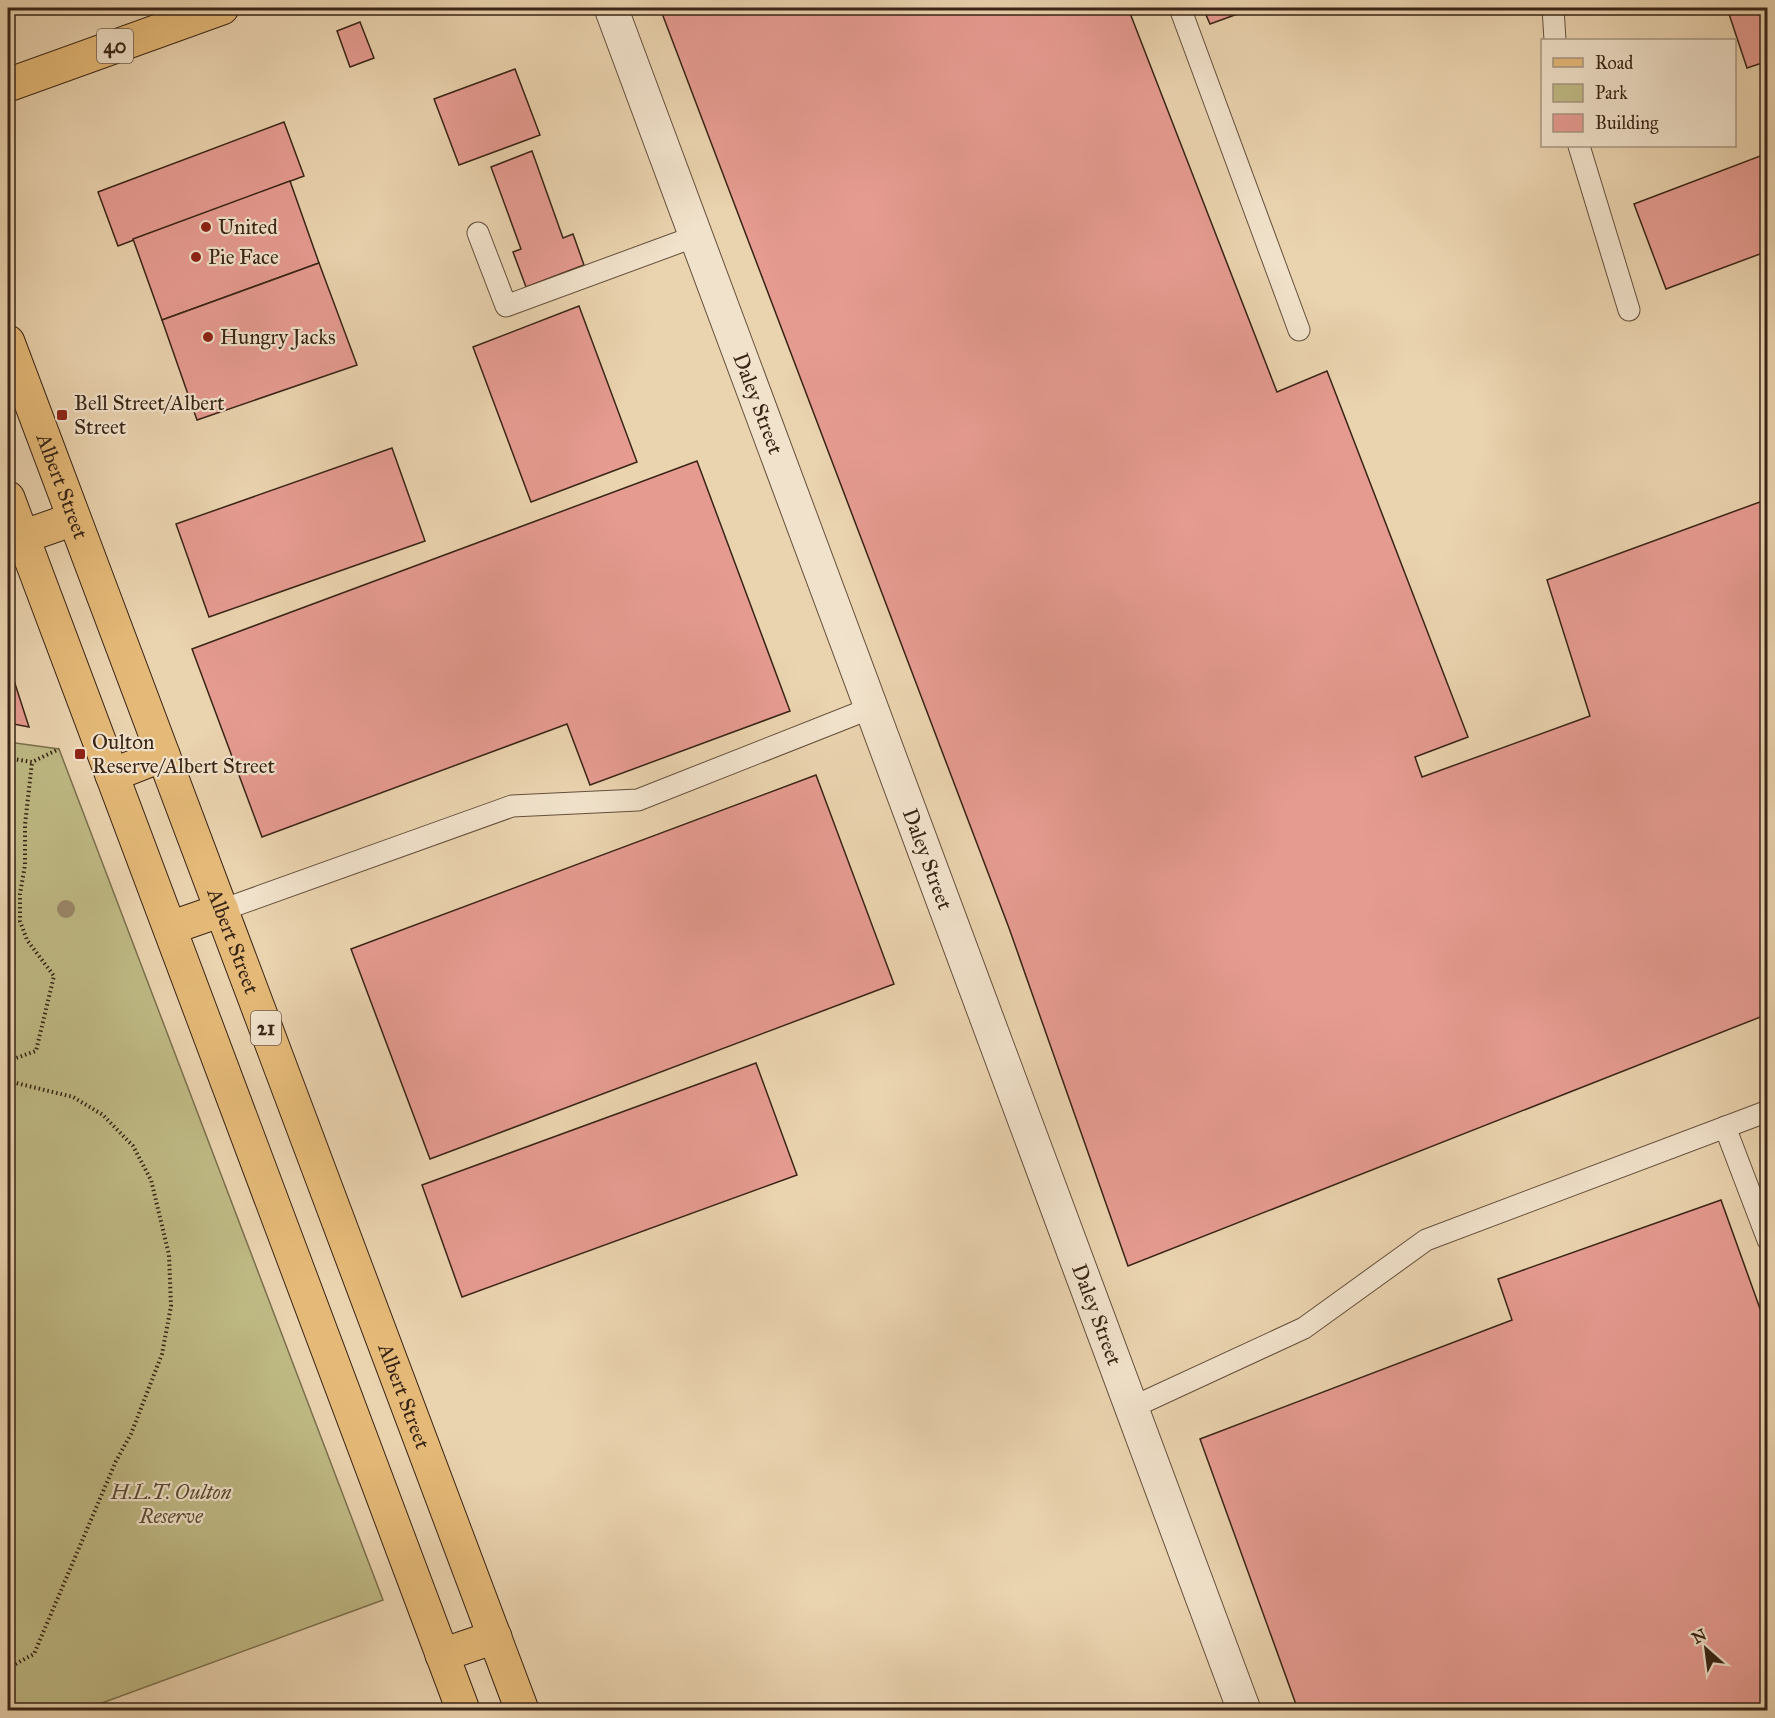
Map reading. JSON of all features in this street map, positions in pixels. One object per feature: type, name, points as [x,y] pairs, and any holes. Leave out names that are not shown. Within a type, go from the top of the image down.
[{"type":"main road","name":"40","points":[[8,85],[222,8]]},
{"type":"main road","name":"Albert Street","points":[[8,342],[522,1710]]},
{"type":"main road","points":[[8,498],[463,1710]]},
{"type":"main road","points":[[22,537],[74,519]]},
{"type":"main road","points":[[112,775],[163,755]]},
{"type":"main road","points":[[170,928],[222,910]]},
{"type":"main road","points":[[442,1655],[495,1637]]},
{"type":"street","name":"Daley Street","points":[[611,8],[1244,1710]]},
{"type":"lane","points":[[1180,8],[1299,330]]},
{"type":"lane","points":[[1553,8],[1556,39]]},
{"type":"lane","points":[[1579,147],[1629,310]]},
{"type":"lane","points":[[478,233],[506,306],[696,236]]},
{"type":"lane","points":[[222,910],[512,806],[638,800],[871,708]]},
{"type":"lane","points":[[1131,1408],[1304,1329],[1426,1240],[1767,1111]]},
{"type":"lane","points":[[1725,1127],[1767,1240]]},
{"type":"path","points":[[8,758],[32,762],[59,749]]},
{"type":"path","points":[[8,1061],[36,1051],[54,976],[27,940],[20,921],[20,894],[25,865],[32,762]]},
{"type":"path","points":[[8,1082],[73,1097],[103,1114],[133,1146],[151,1180],[169,1255],[171,1306],[162,1354],[131,1434],[116,1461],[34,1654],[8,1668]]},
{"type":"green space","name":"H.L.T. Oulton Reserve","points":[[8,742],[59,749],[383,1600],[83,1710],[8,1710]]},
{"type":"building","points":[[660,8],[1128,8],[1277,392],[1327,371],[1468,737],[1415,757],[1422,777],[1590,716],[1547,580],[1768,499],[1768,1014],[1128,1266],[1009,928]]},
{"type":"building","points":[[1203,8],[1254,8],[1210,24]]},
{"type":"building","points":[[1727,8],[1768,8],[1768,61],[1747,68]]},
{"type":"building","points":[[360,22],[374,58],[350,67],[337,31]]},
{"type":"building","points":[[515,69],[540,135],[459,165],[434,99]]},
{"type":"building","points":[[284,122],[304,176],[118,246],[98,192]]},
{"type":"building","points":[[532,151],[563,238],[573,234],[584,265],[526,287],[513,252],[521,249],[491,167]]},
{"type":"building","points":[[1768,153],[1768,251],[1666,289],[1634,204]]},
{"type":"building","points":[[290,181],[319,263],[162,320],[133,239]]},
{"type":"building","points":[[319,263],[357,365],[197,420],[162,320]]},
{"type":"building","points":[[579,306],[637,462],[531,502],[473,347]]},
{"type":"building","points":[[392,448],[425,541],[209,617],[176,524]]},
{"type":"building","points":[[697,461],[790,711],[590,785],[567,724],[262,837],[192,649]]},
{"type":"building","points":[[8,662],[29,727],[8,723]]},
{"type":"building","points":[[816,775],[894,984],[430,1159],[351,949]]},
{"type":"building","points":[[756,1063],[797,1175],[462,1297],[422,1185]]},
{"type":"building","points":[[1721,1200],[1768,1331],[1768,1710],[1298,1710],[1200,1439],[1512,1320],[1498,1279]]},
{"type":"place","name":"United","points":[[206,227]]},
{"type":"place","name":"Pie Face","points":[[196,257]]},
{"type":"place","name":"Hungry Jacks","points":[[208,337]]},
{"type":"place","name":"Bell Street/Albert Street","points":[[62,415]]},
{"type":"place","name":"Oulton Reserve/Albert Street","points":[[80,754]]}]
